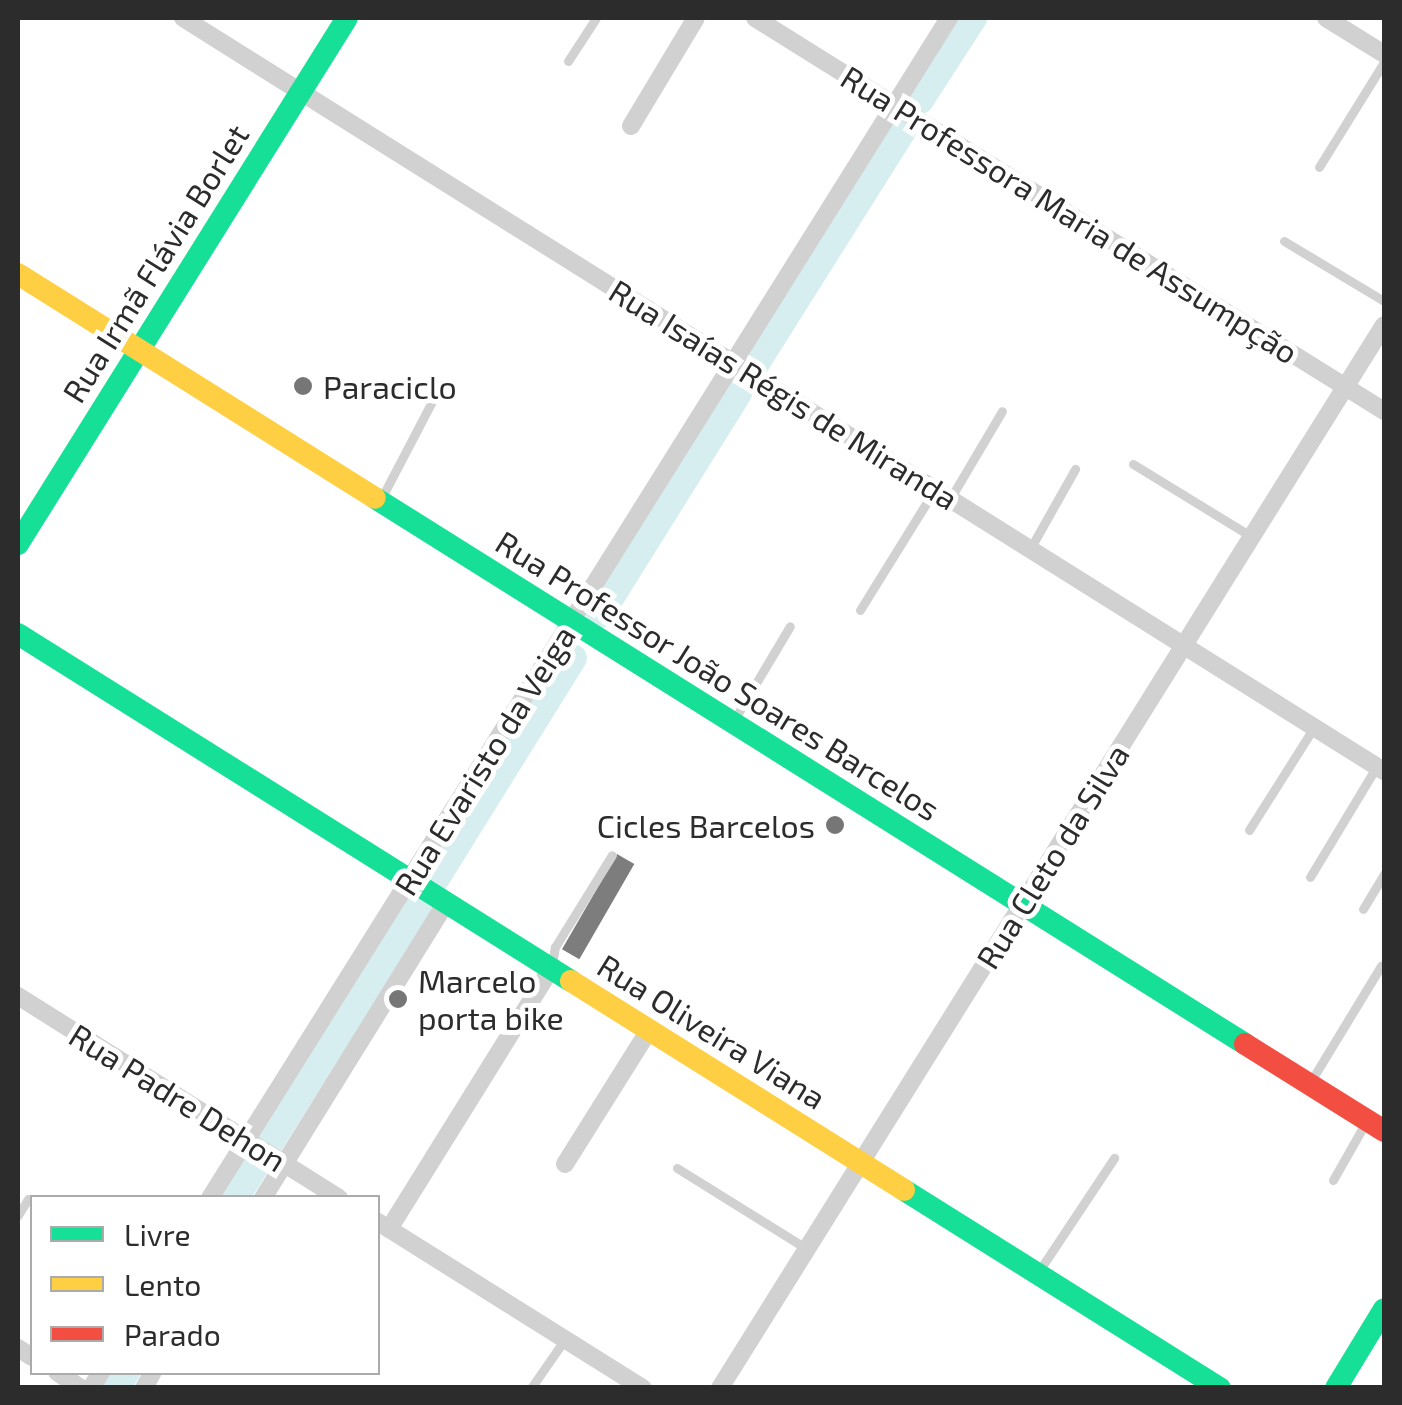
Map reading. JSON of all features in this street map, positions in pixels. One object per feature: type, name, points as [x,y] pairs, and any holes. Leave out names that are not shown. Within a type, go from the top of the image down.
[{"type":"main road","name":"Rua Irmã Flávia Borlet","points":[[18,544],[347,18]]},
{"type":"main road","name":"Rua Professor João Soares Barcelos","points":[[18,274],[1376,1125]]},
{"type":"main road","name":"Rua Oliveira Viana","points":[[18,634],[1220,1388]]},
{"type":"main road","points":[[1336,1388],[1384,1310]]},
{"type":"street","name":"Rua Isaías Régis de Miranda","points":[[183,18],[1381,769]]},
{"type":"street","points":[[631,126],[696,18]]},
{"type":"street","name":"Rua Professora Maria de Assumpção","points":[[755,18],[1384,411]]},
{"type":"street","name":"Rua Evaristo da Veiga","points":[[212,1195],[949,18]]},
{"type":"street","points":[[1326,18],[1384,54]]},
{"type":"street","name":"Rua Cleto da Silva","points":[[720,1388],[1384,324]]},
{"type":"street","name":"Rua Evaristo da Veiga","points":[[264,1195],[446,903]]},
{"type":"street","points":[[551,969],[383,1225],[643,1388]]},
{"type":"street","name":"Rua Padre Dehon","points":[[18,996],[334,1195]]},
{"type":"street","points":[[565,1164],[649,1030]]},
{"type":"lane","points":[[568,61],[596,18]]},
{"type":"lane","points":[[1319,168],[1384,62]]},
{"type":"lane","points":[[1284,241],[1384,302]]},
{"type":"lane","points":[[380,502],[437,392]]},
{"type":"lane","points":[[860,610],[1002,412]]},
{"type":"lane","points":[[1133,464],[1252,537]]},
{"type":"lane","points":[[1030,548],[1075,469]]},
{"type":"lane","points":[[733,722],[790,626]]},
{"type":"lane","points":[[1250,830],[1314,727]]},
{"type":"lane","points":[[1310,877],[1381,769]]},
{"type":"lane","points":[[551,969],[555,947],[612,855]]},
{"type":"lane","points":[[1363,908],[1384,874]]},
{"type":"lane","points":[[1309,1083],[1381,966]]},
{"type":"lane","points":[[1333,1180],[1376,1125]]},
{"type":"lane","points":[[1038,1274],[1114,1158]]},
{"type":"lane","points":[[678,1168],[807,1249]]},
{"type":"lane","points":[[18,1215],[28,1199]]},
{"type":"lane","points":[[531,1388],[565,1338]]},
{"type":"building","points":[[617,854],[634,864],[579,959],[562,949]]},
{"type":"waterway","points":[[920,100],[973,18]]},
{"type":"waterway","points":[[756,363],[902,131]]},
{"type":"waterway","points":[[600,614],[738,393]]},
{"type":"waterway","points":[[436,878],[573,658]]},
{"type":"waterway","points":[[237,1195],[420,903]]},
{"type":"waterway","points":[[116,1388],[124,1375]]},
{"type":"traffic: fast","points":[[18,544],[347,18]]},
{"type":"traffic: fast","points":[[375,498],[1245,1044]]},
{"type":"traffic: fast","points":[[18,634],[571,981]]},
{"type":"traffic: fast","points":[[904,1190],[1220,1388]]},
{"type":"traffic: fast","points":[[1336,1388],[1384,1309]]},
{"type":"traffic: slow","points":[[18,274],[375,498]]},
{"type":"traffic: slow","points":[[571,981],[904,1190]]},
{"type":"traffic: jam","points":[[1245,1044],[1384,1131]]},
{"type":"place","name":"Paraciclo","points":[[303,386]]},
{"type":"place","name":"Cicles Barcelos","points":[[835,825]]},
{"type":"place","name":"Marcelo porta bike","points":[[398,999]]}]
